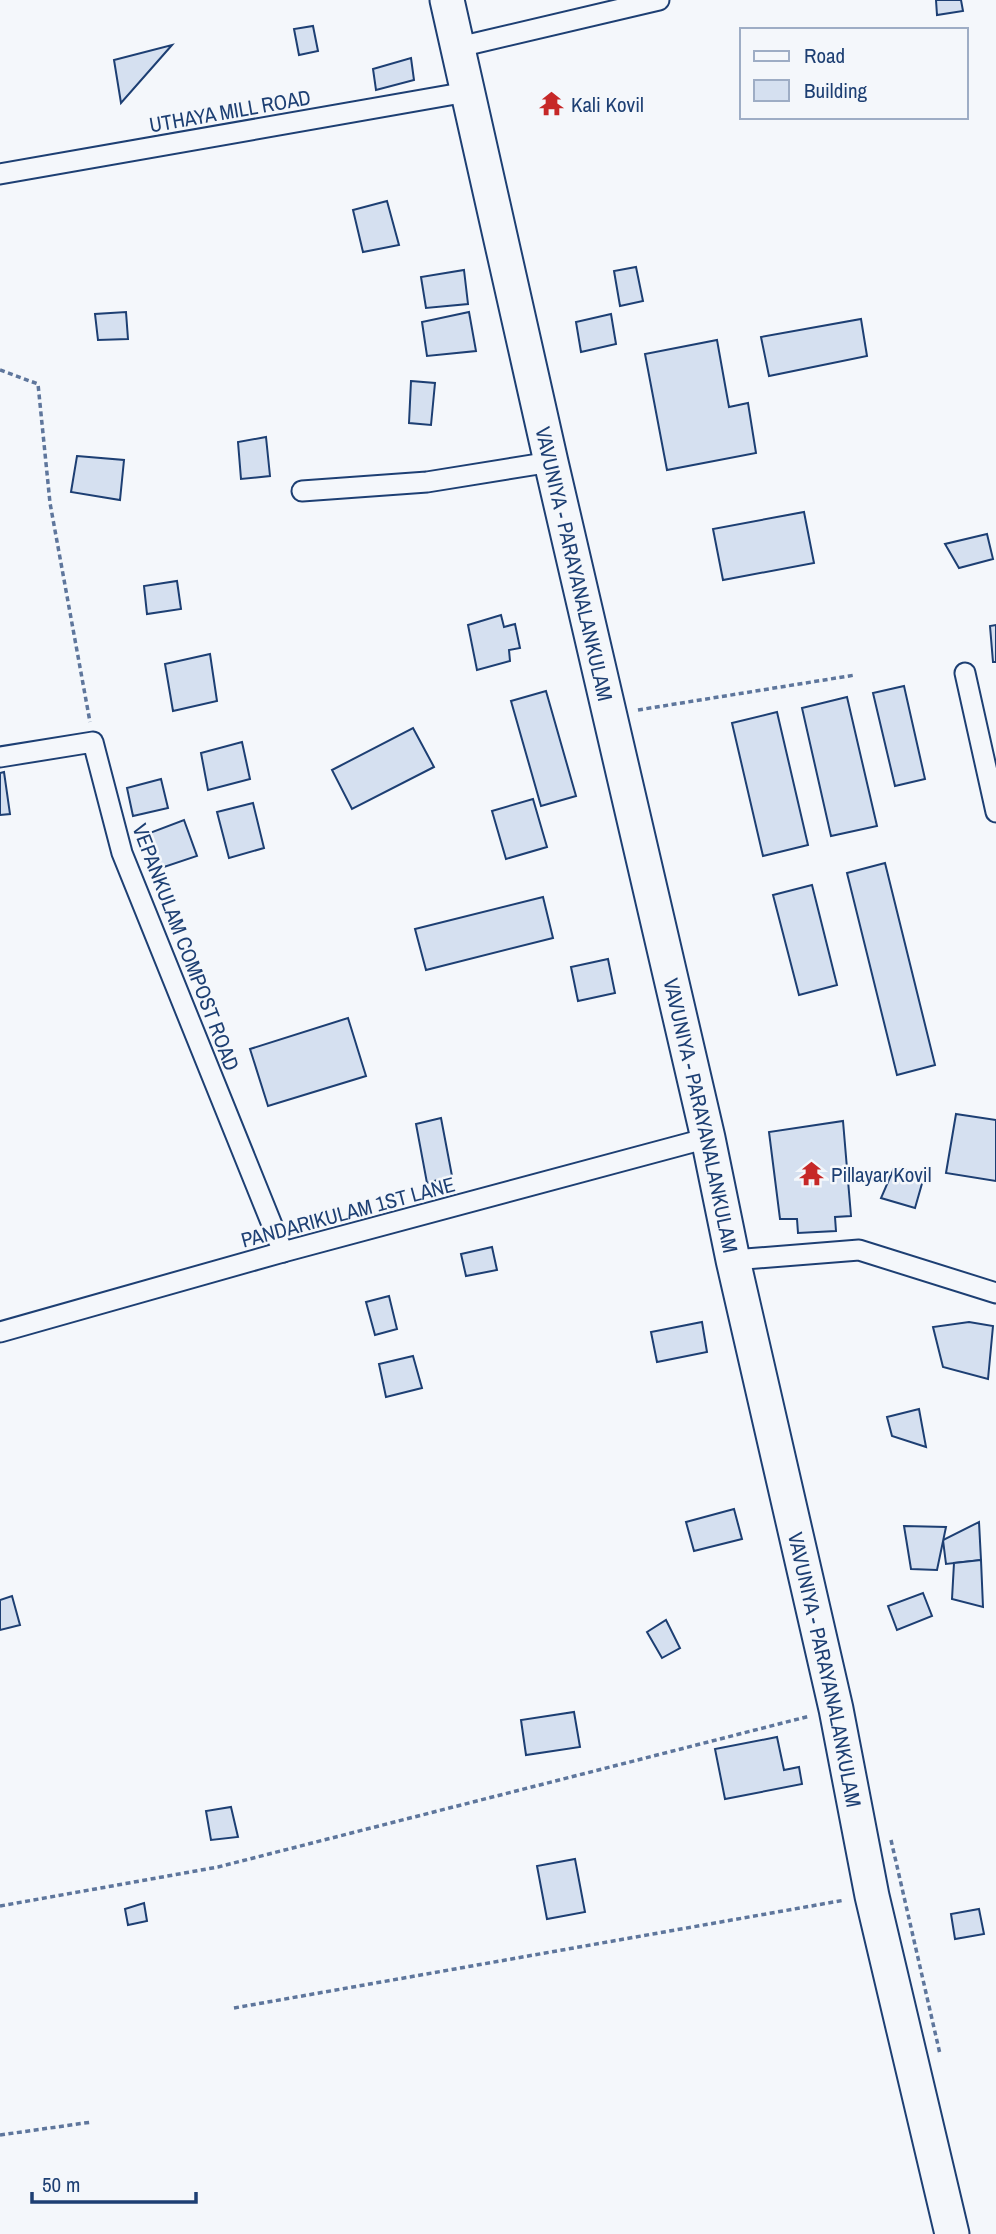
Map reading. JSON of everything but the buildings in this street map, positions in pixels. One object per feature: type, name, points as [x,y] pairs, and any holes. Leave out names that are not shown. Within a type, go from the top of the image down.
[{"type":"highway","name":"VAVUNIYA - PARAYANALANKULAM","points":[[447,0],[708,1138],[835,1709],[872,1896],[951,2234]]},
{"type":"street","points":[[459,47],[659,0]]},
{"type":"street","name":"UTHAYA MILL ROAD","points":[[0,174],[467,92]]},
{"type":"street","points":[[302,491],[427,482],[551,462]]},
{"type":"street","points":[[965,673],[996,812]]},
{"type":"street","points":[[0,757],[93,743]]},
{"type":"street","name":"VEPANKULAM COMPOST ROAD","points":[[93,743],[122,853],[283,1252]]},
{"type":"street","name":"PANDARIKULAM 1ST LANE","points":[[0,1332],[283,1252],[708,1138]]},
{"type":"street","points":[[733,1260],[859,1250],[996,1293]]},
{"type":"path","points":[[0,370],[38,384],[50,503],[93,743]]},
{"type":"path","points":[[635,698],[638,711],[855,674]]},
{"type":"path","points":[[0,1906],[218,1867],[835,1709]]},
{"type":"path","points":[[234,2008],[872,1896]]},
{"type":"path","points":[[914,1931],[928,1995]]},
{"type":"path","points":[[0,2135],[92,2122]]},
{"type":"place","name":"Kali Kovil","points":[[551,104]]},
{"type":"place","name":"Pillayar Kovil","points":[[811,1174]]}]
